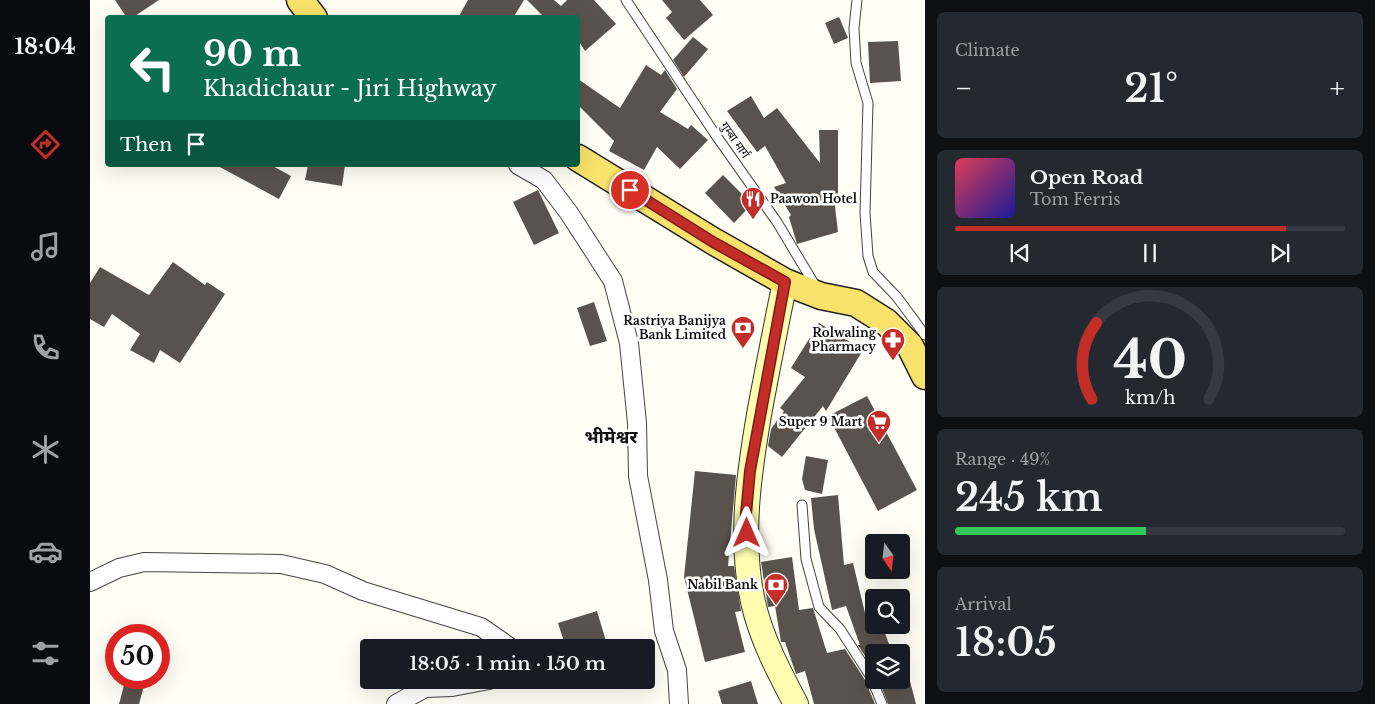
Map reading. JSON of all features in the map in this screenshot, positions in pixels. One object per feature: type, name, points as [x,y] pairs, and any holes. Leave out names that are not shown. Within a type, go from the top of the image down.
[{"type":"main road","points":[[300,0],[312,15]]},
{"type":"main road","points":[[580,159],[713,242],[785,282],[821,296],[856,303],[886,322],[910,346],[925,376]]},
{"type":"main road","points":[[785,282],[750,471],[746,514],[748,571],[753,603],[762,632],[796,704]]},
{"type":"street","points":[[521,167],[544,180],[569,213],[613,282],[629,343],[638,423],[638,476],[658,580],[664,631],[677,670],[680,704]]},
{"type":"street","points":[[90,582],[119,568],[144,562],[281,564],[325,574],[363,591],[481,627],[498,639]]},
{"type":"street","points":[[396,704],[423,689]]},
{"type":"lane","name":"गुम्बा मार्ग","points":[[626,0],[715,134],[777,222],[821,296]]},
{"type":"lane","points":[[857,0],[854,28],[856,64],[868,102],[866,213],[868,256],[873,272],[896,297],[925,335]]},
{"type":"lane","points":[[802,505],[806,559],[819,607],[840,629],[870,677],[882,704]]},
{"type":"building","points":[[115,0],[159,0],[136,15],[125,15]]},
{"type":"building","points":[[468,0],[524,0],[515,15],[460,15]]},
{"type":"building","points":[[527,0],[554,0],[561,6],[567,0],[594,0],[616,24],[585,51],[580,43],[580,15],[542,15]]},
{"type":"building","points":[[662,0],[700,0],[713,15],[684,40],[666,18],[672,12]]},
{"type":"building","points":[[839,17],[848,38],[834,44],[825,23]]},
{"type":"building","points":[[693,37],[708,49],[684,77],[673,60]]},
{"type":"building","points":[[898,41],[901,81],[870,83],[868,42]]},
{"type":"building","points":[[646,65],[661,75],[665,70],[677,89],[660,112],[688,129],[691,125],[708,140],[680,169],[657,147],[644,170],[609,151],[614,141],[580,107],[580,80],[620,108]]},
{"type":"building","points":[[751,96],[764,118],[777,108],[820,163],[819,130],[838,130],[838,198],[834,198],[838,232],[797,244],[789,217],[791,215],[774,187],[786,183],[765,146],[757,152],[727,111]]},
{"type":"building","points":[[220,167],[275,167],[291,176],[279,199]]},
{"type":"building","points":[[308,167],[345,167],[342,186],[305,180]]},
{"type":"building","points":[[723,175],[752,204],[734,223],[705,193]]},
{"type":"building","points":[[538,190],[559,233],[534,245],[513,202]]},
{"type":"building","points":[[173,262],[205,285],[207,282],[225,294],[180,363],[160,350],[154,363],[130,350],[140,334],[112,314],[104,327],[90,319],[90,283],[100,267],[149,295]]},
{"type":"building","points":[[594,302],[607,341],[590,346],[577,308]]},
{"type":"building","points":[[819,323],[863,350],[826,411],[823,406],[782,457],[768,446],[771,429],[784,411],[780,408],[805,377],[791,368]]},
{"type":"building","points":[[867,396],[917,490],[878,511],[828,416]]},
{"type":"building","points":[[806,456],[828,460],[822,494],[805,490],[802,479]]},
{"type":"building","points":[[695,471],[736,475],[728,566],[734,566],[741,611],[735,612],[745,652],[705,662],[684,577]]},
{"type":"building","points":[[838,495],[844,565],[853,563],[865,613],[865,634],[885,634],[889,644],[865,644],[865,656],[858,645],[860,645],[846,606],[832,610],[814,529],[811,498]]},
{"type":"building","points":[[792,557],[799,610],[813,608],[827,653],[845,649],[865,680],[865,689],[869,689],[875,704],[814,704],[805,671],[796,674],[785,642],[781,642],[775,606],[768,607],[761,562]]},
{"type":"building","points":[[597,611],[605,639],[563,639],[558,623]]},
{"type":"building","points":[[751,681],[758,704],[722,704],[718,691]]},
{"type":"building","points":[[910,681],[916,704],[888,704],[882,689],[910,689]]},
{"type":"building","points":[[123,689],[143,689],[139,704],[119,704]]},
{"type":"place","name":"Paawon Hotel","points":[[753,220]]},
{"type":"place","name":"Rastriya Banijya Bank Limited","points":[[743,349]]},
{"type":"place","name":"Rolwaling Pharmacy","points":[[893,361]]},
{"type":"place","name":"Super 9 Mart","points":[[879,443]]},
{"type":"place","name":"Nabil Bank","points":[[776,606]]},
{"type":"district","name":"भीमेश्वर","points":[[611,437]]},
{"type":"route","points":[[630,190],[713,242],[785,282],[750,471],[746,514],[747,533]]}]
